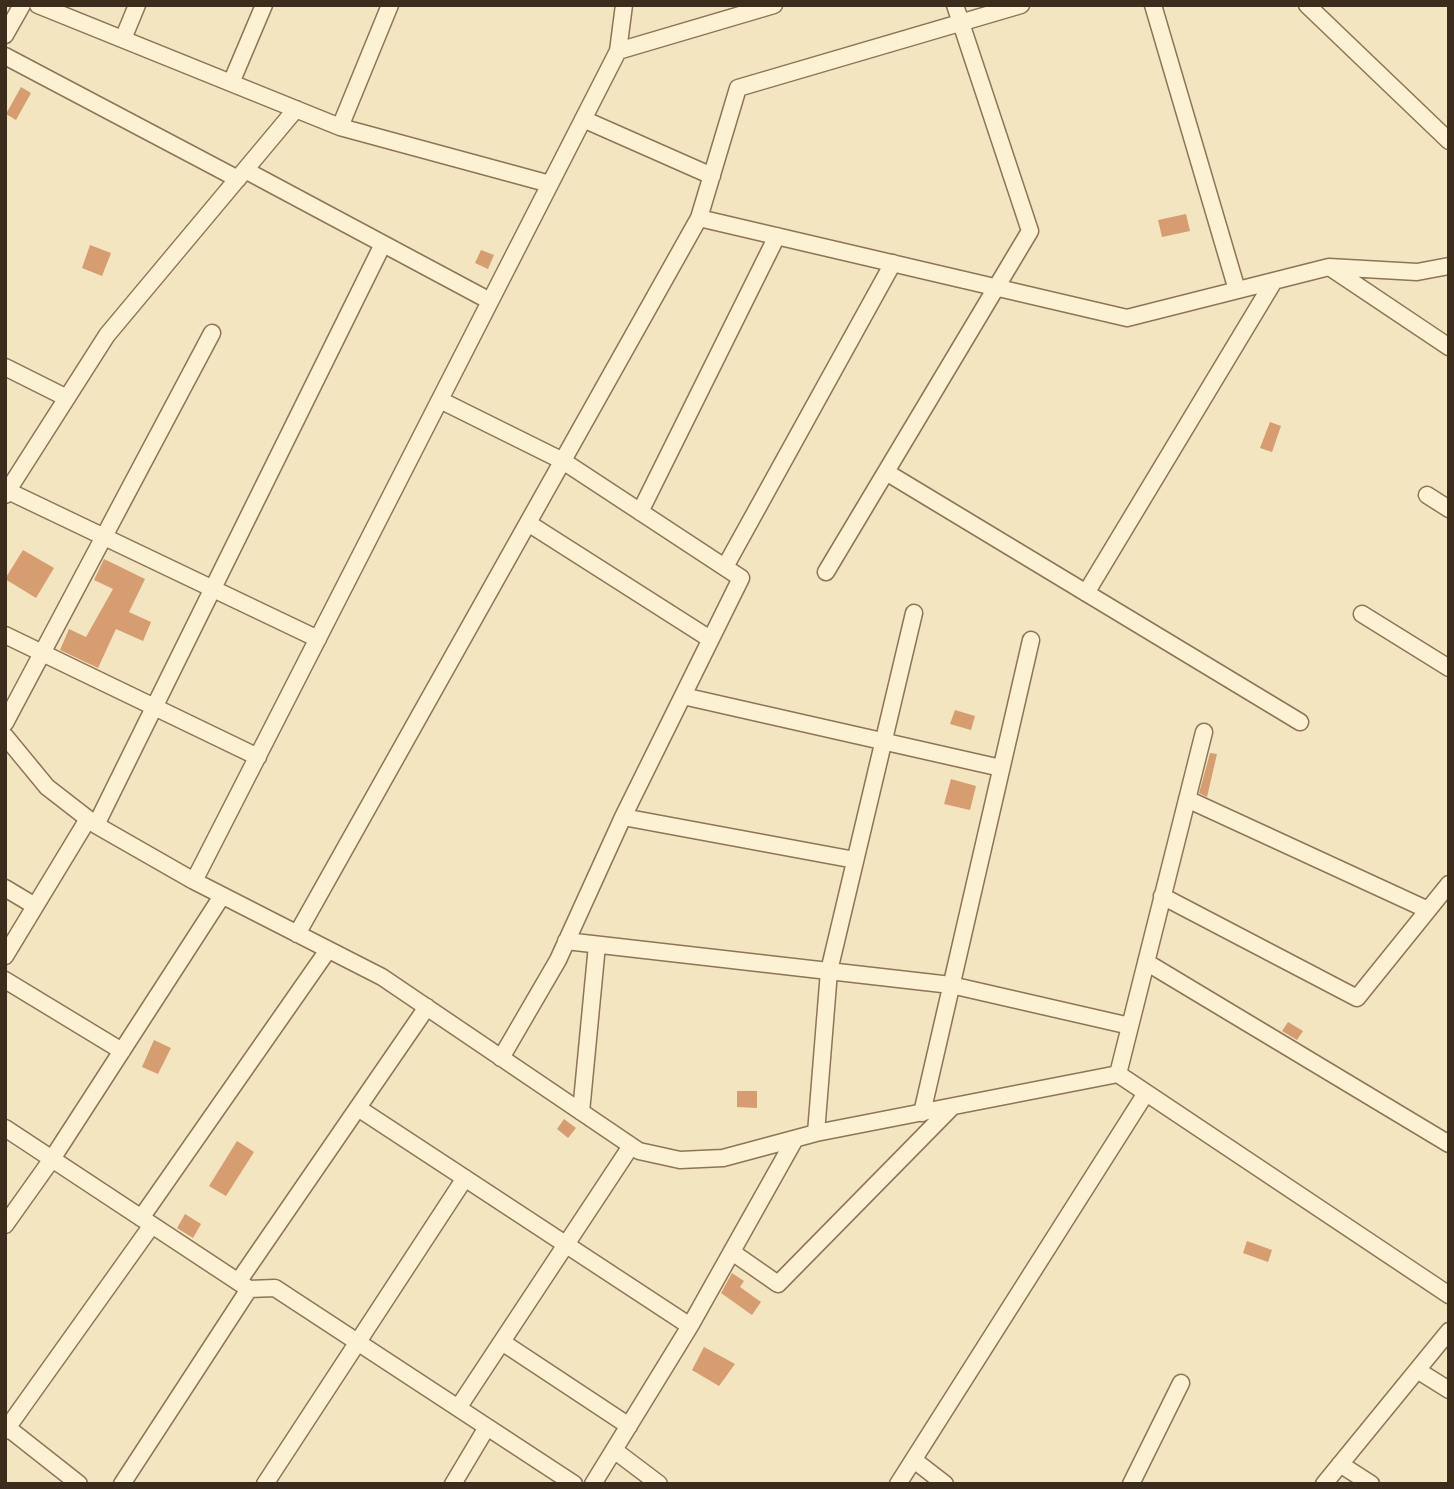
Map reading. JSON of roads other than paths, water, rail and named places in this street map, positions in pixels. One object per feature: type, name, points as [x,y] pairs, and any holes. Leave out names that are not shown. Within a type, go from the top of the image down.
[{"type":"street","points":[[5,35],[22,5]]},
{"type":"street","points":[[37,5],[340,127],[550,184]]},
{"type":"street","points":[[123,40],[136,5]]},
{"type":"street","points":[[231,83],[264,5]]},
{"type":"street","points":[[340,127],[390,5]]},
{"type":"street","points":[[194,881],[618,51],[624,5]]},
{"type":"street","points":[[618,51],[774,5]]},
{"type":"street","points":[[826,572],[1030,231],[955,5]]},
{"type":"street","points":[[297,934],[699,218],[737,88],[1021,5]]},
{"type":"street","points":[[1153,5],[1237,290]]},
{"type":"street","points":[[1307,5],[1449,141]]},
{"type":"street","points":[[5,56],[383,244],[490,301]]},
{"type":"street","points":[[296,109],[107,335],[7,493],[318,639]]},
{"type":"street","points":[[583,119],[712,176]]},
{"type":"street","points":[[699,218],[1127,318],[1329,267],[1417,272],[1449,266]]},
{"type":"street","points":[[640,512],[777,236]]},
{"type":"street","points":[[5,956],[92,822],[154,706],[383,244]]},
{"type":"street","points":[[725,567],[893,263]]},
{"type":"street","points":[[1329,267],[1449,346]]},
{"type":"street","points":[[1086,593],[1274,281]]},
{"type":"street","points":[[5,723],[212,332]]},
{"type":"street","points":[[5,367],[67,398]]},
{"type":"street","points":[[440,400],[563,461],[741,578],[623,817],[558,960],[501,1058]]},
{"type":"street","points":[[886,472],[1300,722]]},
{"type":"street","points":[[1427,495],[1449,509]]},
{"type":"street","points":[[528,523],[710,639]]},
{"type":"street","points":[[816,1133],[829,971],[914,613]]},
{"type":"street","points":[[1362,614],[1449,668]]},
{"type":"street","points":[[5,635],[258,757]]},
{"type":"street","points":[[922,1113],[1031,640]]},
{"type":"street","points":[[683,696],[1001,768]]},
{"type":"street","points":[[1118,1074],[1204,732]]},
{"type":"street","points":[[5,736],[47,787],[92,822],[222,896],[382,977],[639,1151],[680,1160],[723,1158],[816,1133],[1118,1074],[1449,1295]]},
{"type":"street","points":[[1187,799],[1428,910]]},
{"type":"street","points":[[623,817],[855,860]]},
{"type":"street","points":[[1163,896],[1357,998],[1449,884]]},
{"type":"street","points":[[5,888],[35,906]]},
{"type":"street","points":[[5,1226],[52,1159],[222,896]]},
{"type":"street","points":[[566,941],[951,985],[1130,1026]]},
{"type":"street","points":[[581,1112],[597,944]]},
{"type":"street","points":[[79,1484],[7,1429],[328,950]]},
{"type":"street","points":[[1146,962],[1449,1144]]},
{"type":"street","points":[[5,980],[122,1051]]},
{"type":"street","points":[[122,1484],[243,1285],[427,1007]]},
{"type":"street","points":[[898,1484],[1146,1093]]},
{"type":"street","points":[[732,1252],[778,1284],[951,1107]]},
{"type":"street","points":[[358,1108],[690,1326]]},
{"type":"street","points":[[5,1128],[243,1285],[275,1288],[574,1484]]},
{"type":"street","points":[[593,1484],[690,1326],[795,1139]]},
{"type":"street","points":[[458,1408],[631,1146]]},
{"type":"street","points":[[265,1484],[465,1178]]},
{"type":"street","points":[[1324,1484],[1449,1331]]},
{"type":"street","points":[[502,1342],[629,1426]]},
{"type":"street","points":[[1417,1370],[1449,1390]]},
{"type":"street","points":[[1132,1483],[1181,1383]]},
{"type":"street","points":[[453,1484],[487,1427]]},
{"type":"street","points":[[614,1450],[659,1484]]},
{"type":"street","points":[[914,1460],[945,1484]]},
{"type":"street","points":[[1340,1464],[1371,1484]]}]
